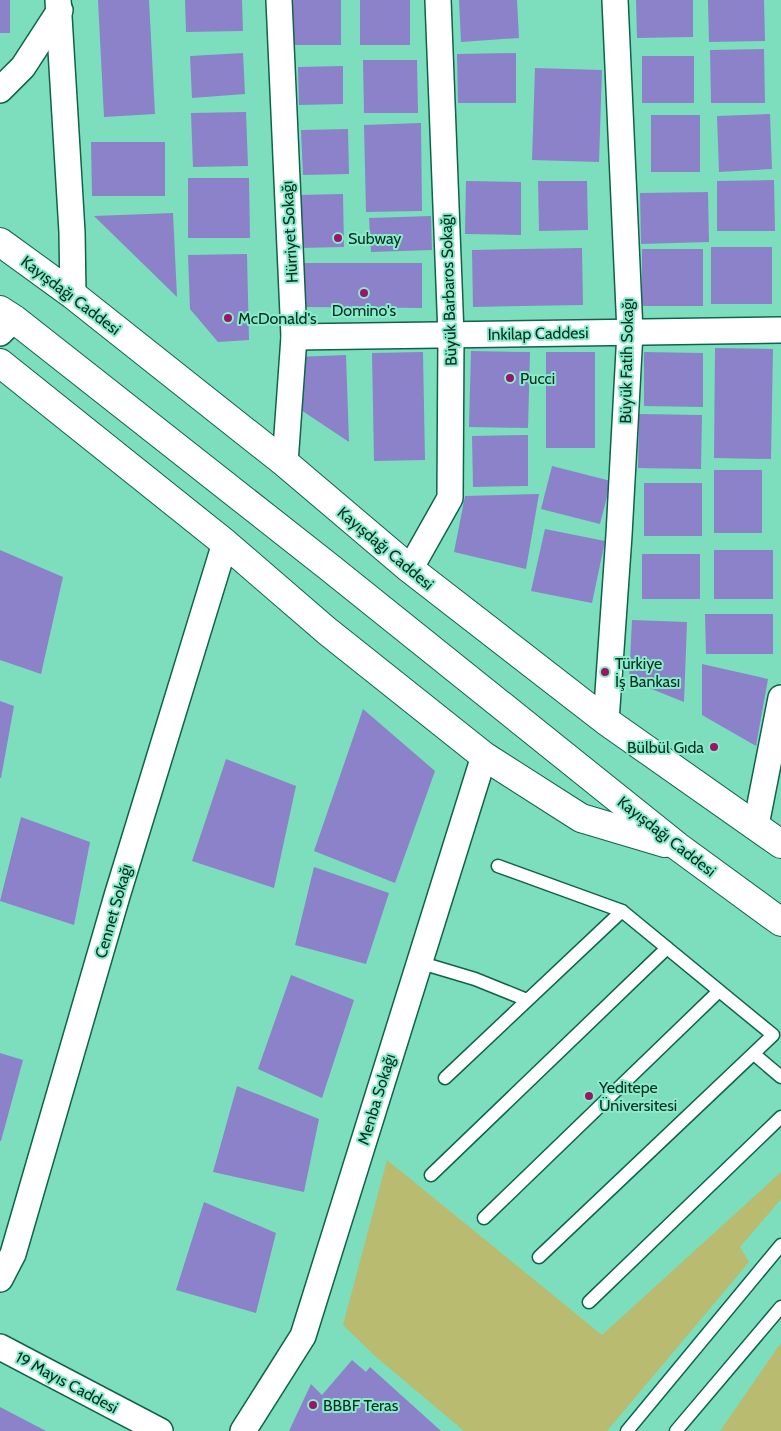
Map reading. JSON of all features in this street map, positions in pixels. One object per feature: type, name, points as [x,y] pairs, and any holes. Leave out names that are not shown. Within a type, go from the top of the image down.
[{"type":"main road","name":"Kayışdağı Caddesi","points":[[0,242],[73,295],[285,463],[410,569],[606,721],[781,844]]},
{"type":"main road","name":"Kayışdağı Caddesi","points":[[5,320],[322,560],[677,846],[781,922]]},
{"type":"main road","points":[[0,363],[225,543],[327,631],[484,756],[581,818],[677,846]]},
{"type":"street","name":"Hürriyet Sokağı","points":[[279,0],[294,337],[285,463]]},
{"type":"street","name":"Büyük Barbaros Sokağı","points":[[410,569],[450,498],[451,335],[438,0]]},
{"type":"street","name":"Büyük Fatih Sokağı","points":[[606,721],[619,535],[630,332],[616,0]]},
{"type":"street","points":[[0,90],[23,67],[59,5]]},
{"type":"street","points":[[59,5],[72,232],[73,295]]},
{"type":"street","name":"Inkilap Caddesi","points":[[294,337],[781,330]]},
{"type":"street","name":"Cennet Sokağı","points":[[0,1279],[13,1254],[117,896],[225,543]]},
{"type":"street","points":[[756,825],[781,698]]},
{"type":"street","name":"Menba Sokağı","points":[[243,1431],[302,1336],[484,756]]},
{"type":"street","name":"19 Mayıs Caddesi","points":[[0,1347],[160,1431]]},
{"type":"lane","points":[[498,866],[622,911],[773,1035],[539,1257]]},
{"type":"lane","points":[[445,1078],[622,911]]},
{"type":"lane","points":[[431,1175],[667,948]]},
{"type":"lane","points":[[418,962],[475,979],[527,1000]]},
{"type":"lane","points":[[484,1218],[719,990]]},
{"type":"lane","points":[[754,1054],[781,1078]]},
{"type":"lane","points":[[589,1302],[781,1117]]},
{"type":"lane","points":[[627,1431],[781,1245]]},
{"type":"lane","points":[[676,1431],[781,1307]]},
{"type":"green space","points":[[387,1160],[602,1335],[781,1172],[781,1199],[740,1247],[749,1262],[607,1431],[464,1431],[375,1356],[343,1325]]},
{"type":"green space","points":[[781,1343],[781,1431],[720,1431],[778,1347]]},
{"type":"building","points":[[0,0],[10,0],[10,33],[0,33]]},
{"type":"building","points":[[98,0],[149,0],[155,114],[104,117]]},
{"type":"building","points":[[185,0],[242,0],[243,31],[186,32]]},
{"type":"building","points":[[290,0],[341,0],[341,45],[291,45]]},
{"type":"building","points":[[360,0],[410,0],[410,45],[360,45]]},
{"type":"building","points":[[459,0],[517,0],[519,38],[461,42]]},
{"type":"building","points":[[636,0],[693,0],[693,37],[637,38]]},
{"type":"building","points":[[708,0],[764,0],[765,41],[709,42]]},
{"type":"building","points":[[764,49],[765,103],[711,103],[710,50]]},
{"type":"building","points":[[243,53],[245,94],[192,98],[190,56]]},
{"type":"building","points":[[516,53],[516,103],[458,103],[457,54]]},
{"type":"building","points":[[642,56],[694,56],[694,103],[642,103]]},
{"type":"building","points":[[363,60],[417,60],[418,113],[364,113]]},
{"type":"building","points":[[343,66],[343,104],[299,105],[298,67]]},
{"type":"building","points":[[535,68],[602,70],[599,162],[532,160]]},
{"type":"building","points":[[246,112],[248,166],[193,167],[191,113]]},
{"type":"building","points":[[770,114],[772,169],[719,172],[717,116]]},
{"type":"building","points":[[651,115],[700,115],[700,172],[651,172]]},
{"type":"building","points":[[421,123],[422,211],[366,212],[364,125]]},
{"type":"building","points":[[348,129],[349,174],[303,175],[301,130]]},
{"type":"building","points":[[91,142],[165,142],[165,196],[92,196]]},
{"type":"building","points":[[188,178],[249,178],[250,238],[188,238]]},
{"type":"building","points":[[774,180],[775,231],[717,231],[717,181]]},
{"type":"building","points":[[466,181],[521,182],[521,235],[465,234]]},
{"type":"building","points":[[538,181],[587,181],[588,230],[539,231]]},
{"type":"building","points":[[708,192],[709,242],[641,244],[640,193]]},
{"type":"building","points":[[343,194],[344,247],[299,248],[298,195]]},
{"type":"building","points":[[173,213],[177,297],[94,216]]},
{"type":"building","points":[[431,216],[432,250],[371,252],[369,218]]},
{"type":"building","points":[[711,247],[772,247],[772,304],[711,304]]},
{"type":"building","points":[[582,248],[583,305],[473,307],[472,250]]},
{"type":"building","points":[[642,249],[703,249],[703,306],[642,306]]},
{"type":"building","points":[[247,254],[249,340],[218,342],[190,309],[188,255]]},
{"type":"building","points":[[303,263],[422,263],[422,308],[303,307]]},
{"type":"building","points":[[715,348],[773,349],[771,459],[714,458]]},
{"type":"building","points":[[471,351],[530,352],[528,428],[469,427]]},
{"type":"building","points":[[423,352],[425,460],[374,461],[372,353]]},
{"type":"building","points":[[546,352],[595,352],[595,448],[546,448]]},
{"type":"building","points":[[644,352],[703,353],[703,407],[644,406]]},
{"type":"building","points":[[346,355],[349,442],[298,408],[296,357]]},
{"type":"building","points":[[639,414],[702,415],[701,469],[638,468]]},
{"type":"building","points":[[528,435],[528,486],[473,487],[472,436]]},
{"type":"building","points":[[552,466],[611,481],[600,524],[541,509]]},
{"type":"building","points":[[714,470],[762,470],[762,533],[714,533]]},
{"type":"building","points":[[644,483],[702,483],[702,536],[644,536]]},
{"type":"building","points":[[539,494],[526,569],[454,552],[465,496]]},
{"type":"building","points":[[545,529],[605,541],[592,603],[531,591]]},
{"type":"building","points":[[0,550],[63,577],[41,674],[0,660]]},
{"type":"building","points":[[714,550],[773,550],[773,599],[714,599]]},
{"type":"building","points":[[642,554],[700,554],[700,599],[642,599]]},
{"type":"building","points":[[705,614],[773,614],[773,654],[706,654]]},
{"type":"building","points":[[632,620],[687,622],[684,702],[629,680]]},
{"type":"building","points":[[702,664],[768,679],[756,746],[702,715]]},
{"type":"building","points":[[0,701],[14,706],[1,778],[0,778]]},
{"type":"building","points":[[363,709],[435,771],[395,883],[314,851]]},
{"type":"building","points":[[226,759],[296,786],[274,888],[192,861]]},
{"type":"building","points":[[21,817],[90,842],[74,925],[0,901]]},
{"type":"building","points":[[314,867],[389,893],[366,964],[295,945]]},
{"type":"building","points":[[291,975],[354,1000],[322,1098],[258,1069]]},
{"type":"building","points":[[0,1053],[23,1060],[1,1141],[0,1141]]},
{"type":"building","points":[[237,1086],[319,1119],[304,1192],[213,1172]]},
{"type":"building","points":[[204,1202],[276,1233],[256,1313],[176,1290]]},
{"type":"building","points":[[352,1360],[366,1372],[370,1367],[441,1431],[289,1431],[311,1384],[322,1395]]},
{"type":"building","points":[[0,1407],[46,1431],[0,1431]]},
{"type":"place","name":"Subway","points":[[338,238]]},
{"type":"place","name":"Domino's","points":[[364,293]]},
{"type":"place","name":"McDonald's","points":[[228,318]]},
{"type":"place","name":"Pucci","points":[[510,378]]},
{"type":"place","name":"Türkiye İş Bankası","points":[[605,672]]},
{"type":"place","name":"Bülbül Gıda","points":[[714,747]]},
{"type":"place","name":"Yeditepe Üniversitesi","points":[[589,1096]]},
{"type":"place","name":"BBBF Teras","points":[[313,1405]]}]
